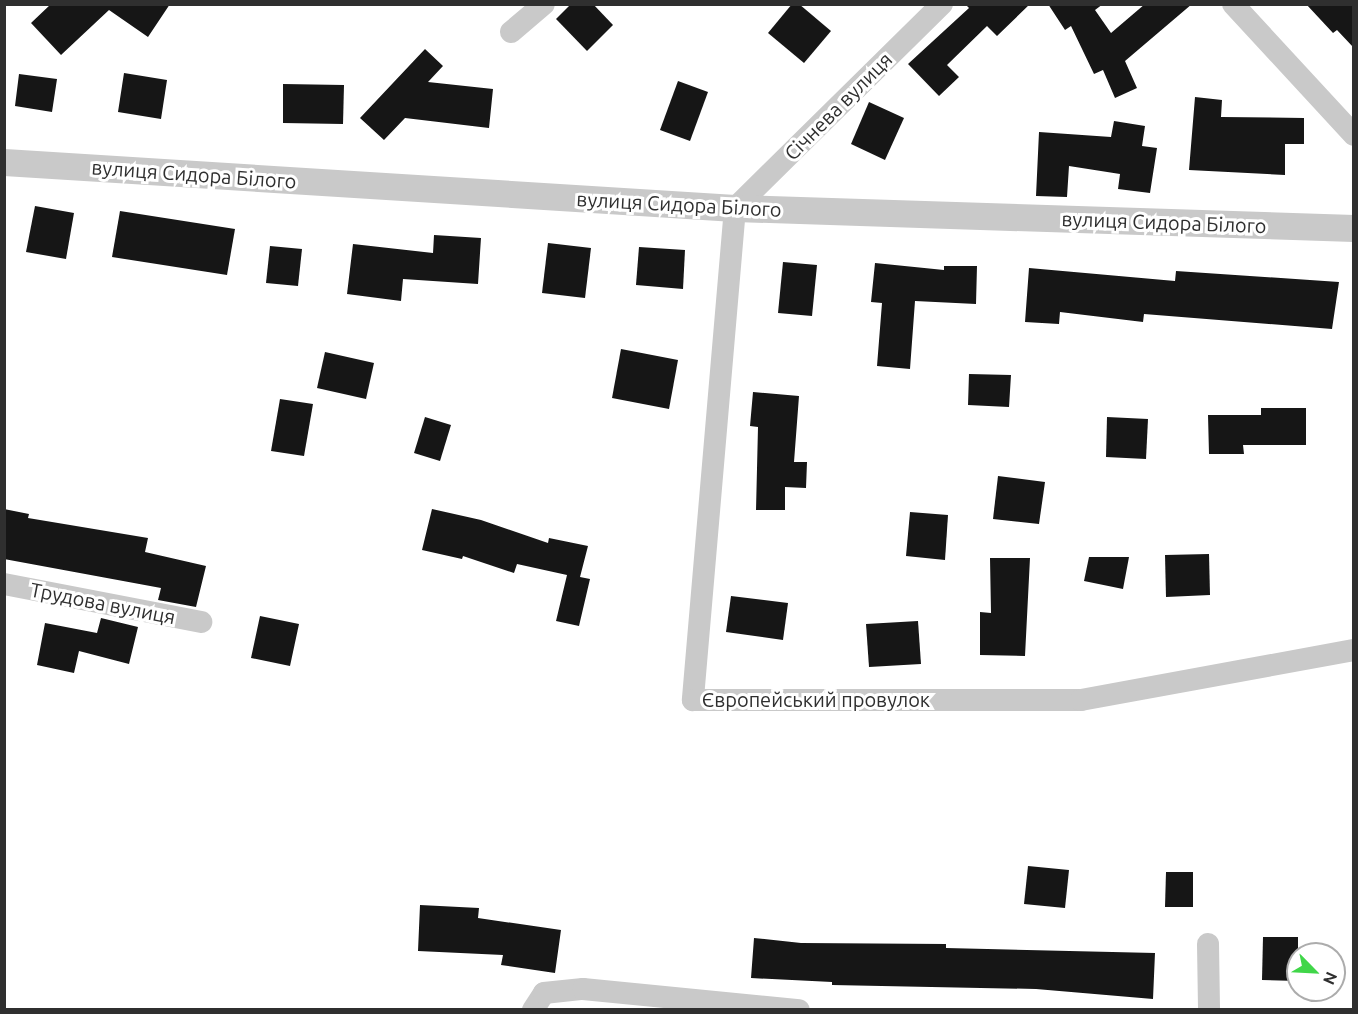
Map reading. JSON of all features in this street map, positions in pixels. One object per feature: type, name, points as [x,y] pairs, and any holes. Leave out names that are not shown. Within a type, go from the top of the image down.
[{"type":"street","points":[[511,32],[544,4]]},
{"type":"street","name":"Січнева вулиця","points":[[735,208],[942,4]]},
{"type":"street","points":[[1233,4],[1353,135]]},
{"type":"street","name":"вулиця Сидора Білого","points":[[4,162],[735,208],[1353,228]]},
{"type":"street","name":"Європейський провулок","points":[[735,208],[693,700],[1081,700],[1353,650]]},
{"type":"street","name":"Трудова вулиця","points":[[4,584],[201,622]]},
{"type":"street","points":[[1208,944],[1209,1010]]},
{"type":"street","points":[[533,1010],[544,993],[584,989],[799,1010]]},
{"type":"building","points":[[51,4],[170,4],[148,37],[109,10],[61,55],[31,23]]},
{"type":"building","points":[[571,4],[593,4],[613,25],[587,51],[556,19]]},
{"type":"building","points":[[792,4],[799,4],[831,31],[804,63],[768,33]]},
{"type":"building","points":[[965,4],[1030,4],[997,36],[987,26],[947,65],[959,77],[939,96],[908,64],[969,8]]},
{"type":"building","points":[[1048,4],[1103,4],[1095,10],[1111,33],[1145,4],[1192,4],[1125,61],[1137,88],[1115,98],[1103,70],[1094,74],[1071,26],[1065,30]]},
{"type":"building","points":[[1306,4],[1353,4],[1353,47],[1337,30],[1333,33]]},
{"type":"building","points":[[425,49],[443,66],[428,82],[493,89],[489,128],[405,118],[384,140],[360,118]]},
{"type":"building","points":[[124,73],[167,80],[161,119],[118,112]]},
{"type":"building","points":[[19,74],[57,79],[52,112],[15,106]]},
{"type":"building","points":[[678,81],[708,92],[690,141],[660,130]]},
{"type":"building","points":[[283,84],[344,85],[343,124],[283,123]]},
{"type":"building","points":[[1195,97],[1222,100],[1221,117],[1304,118],[1304,144],[1285,144],[1285,175],[1189,170]]},
{"type":"building","points":[[869,102],[904,118],[885,160],[851,144]]},
{"type":"building","points":[[1114,121],[1145,126],[1142,146],[1157,148],[1150,193],[1118,189],[1120,174],[1069,166],[1067,197],[1036,196],[1039,132],[1111,137]]},
{"type":"building","points":[[35,206],[74,213],[66,259],[26,252]]},
{"type":"building","points":[[120,211],[235,229],[227,275],[112,257]]},
{"type":"building","points":[[434,235],[481,238],[478,284],[403,279],[401,301],[347,294],[353,244],[433,253]]},
{"type":"building","points":[[548,243],[591,248],[585,298],[542,293]]},
{"type":"building","points":[[270,246],[302,249],[298,286],[266,283]]},
{"type":"building","points":[[639,247],[685,250],[683,289],[636,285]]},
{"type":"building","points":[[783,262],[817,265],[812,316],[778,313]]},
{"type":"building","points":[[875,263],[944,270],[944,266],[977,266],[976,304],[915,301],[910,369],[877,366],[882,303],[871,302]]},
{"type":"building","points":[[1029,268],[1175,281],[1176,271],[1339,282],[1332,329],[1144,314],[1143,322],[1060,312],[1059,324],[1025,322]]},
{"type":"building","points":[[621,349],[678,360],[669,409],[612,398]]},
{"type":"building","points":[[325,352],[374,363],[366,399],[317,388]]},
{"type":"building","points":[[969,374],[1011,375],[1009,407],[968,405]]},
{"type":"building","points":[[753,392],[799,396],[794,462],[807,462],[806,488],[785,487],[785,510],[756,510],[758,427],[750,426]]},
{"type":"building","points":[[280,399],[313,404],[304,456],[271,451]]},
{"type":"building","points":[[1261,408],[1306,408],[1306,445],[1243,445],[1244,454],[1209,454],[1208,415],[1261,415]]},
{"type":"building","points":[[425,417],[451,425],[440,461],[414,453]]},
{"type":"building","points":[[1107,417],[1148,419],[1146,459],[1106,457]]},
{"type":"building","points":[[998,476],[1045,482],[1039,524],[993,519]]},
{"type":"building","points":[[4,509],[29,514],[28,518],[148,538],[145,552],[206,566],[196,607],[158,600],[161,588],[4,559]]},
{"type":"building","points":[[432,509],[481,520],[548,543],[549,538],[588,546],[580,577],[590,579],[579,626],[556,621],[567,575],[517,564],[514,573],[463,556],[462,559],[422,550]]},
{"type":"building","points":[[910,512],[948,515],[945,560],[906,556]]},
{"type":"building","points":[[1209,554],[1210,595],[1166,597],[1165,555]]},
{"type":"building","points":[[1089,557],[1129,557],[1123,589],[1084,581]]},
{"type":"building","points":[[990,558],[1030,558],[1025,656],[980,655],[980,612],[991,613]]},
{"type":"building","points":[[731,596],[788,603],[783,640],[726,632]]},
{"type":"building","points":[[260,616],[299,624],[290,666],[251,658]]},
{"type":"building","points":[[101,618],[138,627],[129,664],[79,651],[74,673],[37,665],[45,623],[97,633]]},
{"type":"building","points":[[918,621],[921,664],[869,667],[866,624]]},
{"type":"building","points":[[1028,866],[1069,870],[1065,908],[1024,904]]},
{"type":"building","points":[[1166,872],[1193,872],[1193,907],[1165,907]]},
{"type":"building","points":[[420,905],[479,908],[478,918],[561,930],[555,973],[501,965],[503,955],[418,951]]},
{"type":"building","points":[[1263,937],[1298,937],[1298,942],[1286,942],[1286,981],[1262,980]]},
{"type":"building","points":[[754,938],[801,943],[946,944],[946,948],[1155,953],[1153,999],[1036,989],[832,985],[832,982],[751,978]]}]
